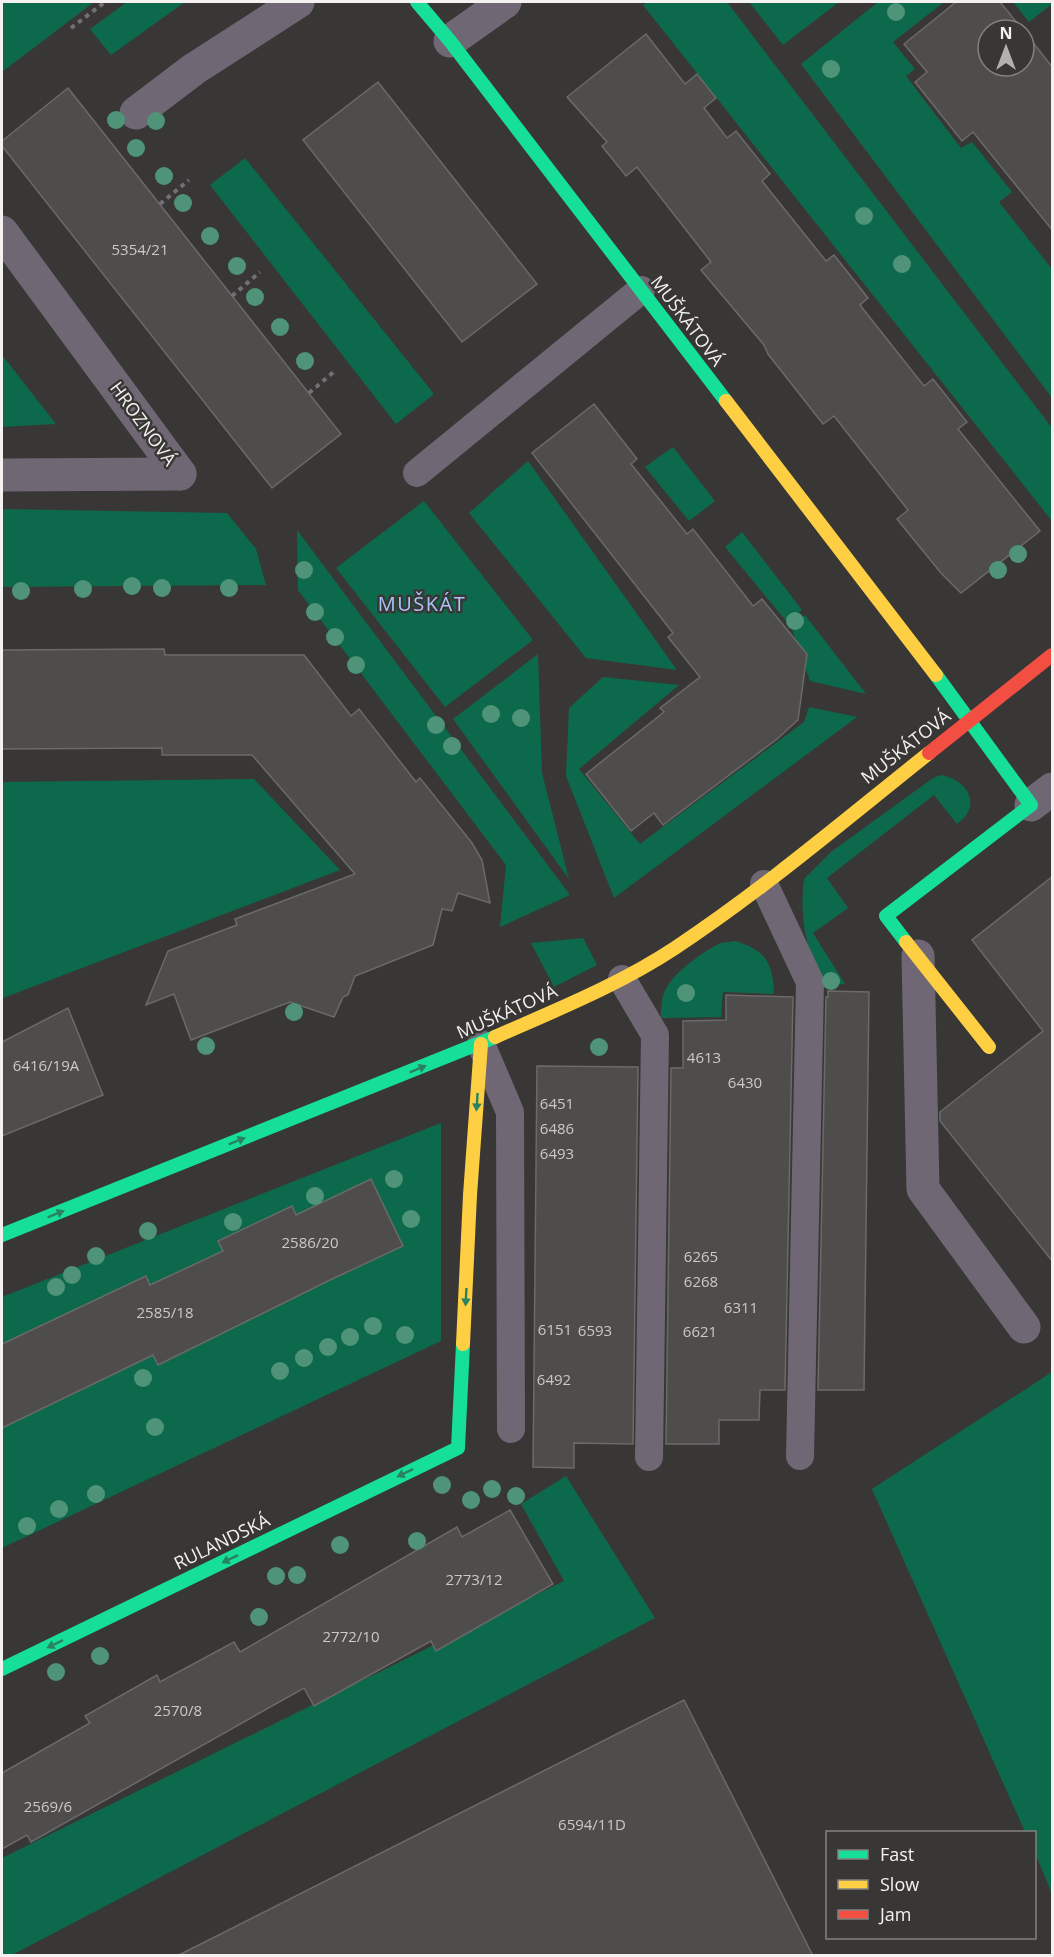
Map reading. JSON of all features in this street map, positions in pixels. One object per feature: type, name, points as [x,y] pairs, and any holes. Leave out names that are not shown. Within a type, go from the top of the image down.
[{"type":"street","points":[[136,113],[194,69],[298,2]]},
{"type":"street","name":"MUŠKÁTOVÁ","points":[[417,2],[450,41],[970,720]]},
{"type":"street","points":[[450,41],[505,2]]},
{"type":"street","name":"HROZNOVÁ","points":[[2,232],[180,474],[2,475]]},
{"type":"street","name":"MUŠKÁTOVÁ","points":[[2,1235],[482,1044],[622,980],[675,948],[764,884],[1053,655]]},
{"type":"street","points":[[970,720],[1042,797],[886,916],[989,1047]]},
{"type":"street","points":[[918,956],[923,1189],[1024,1328]]},
{"type":"street","name":"RULANDSKÁ","points":[[2,1669],[458,1448],[470,1195],[482,1044]]},
{"type":"lane","points":[[417,473],[641,290]]},
{"type":"lane","points":[[764,884],[810,982],[800,1456]]},
{"type":"lane","points":[[622,980],[655,1035],[649,1457]]},
{"type":"lane","points":[[482,1044],[510,1112],[511,1429]]},
{"type":"path","points":[[71,28],[105,2]]},
{"type":"path","points":[[160,204],[189,180]]},
{"type":"path","points":[[232,296],[260,272]]},
{"type":"path","points":[[309,393],[336,370]]},
{"type":"green space","points":[[2,2],[94,2],[2,72]]},
{"type":"green space","points":[[127,2],[185,2],[111,55],[90,29]]},
{"type":"green space","points":[[648,2],[727,2],[1052,428],[1052,521],[643,5]]},
{"type":"green space","points":[[749,2],[839,2],[783,45]]},
{"type":"green space","points":[[878,2],[944,2],[893,42],[915,69],[906,76],[961,148],[972,142],[1012,192],[999,202],[1052,269],[1052,398],[801,64]]},
{"type":"green space","points":[[1013,2],[1052,2],[1034,18],[1026,18]]},
{"type":"green space","points":[[245,158],[434,394],[396,424],[210,185]]},
{"type":"green space","points":[[2,355],[56,424],[2,427]]},
{"type":"green space","points":[[673,447],[715,501],[689,521],[645,467]]},
{"type":"green space","points":[[528,461],[677,670],[586,658],[469,513]]},
{"type":"green space","points":[[424,501],[533,640],[445,707],[336,568]]},
{"type":"green space","points":[[2,509],[227,513],[256,549],[266,585],[2,587]]},
{"type":"green space","points":[[297,530],[570,895],[500,927],[506,865],[298,590]]},
{"type":"green space","points":[[742,532],[802,610],[787,622],[725,547]]},
{"type":"green space","points":[[805,615],[866,694],[810,681],[791,626]]},
{"type":"green space","points":[[538,654],[542,773],[569,879],[453,719]]},
{"type":"green space","points":[[603,677],[679,685],[579,769],[640,844],[804,722],[809,707],[857,717],[614,898],[566,776],[569,708]]},
{"type":"green space","points":[[941,775],[959,782],[969,795],[969,809],[965,817],[957,824],[934,795],[827,878],[848,908],[813,933],[845,984],[820,984],[803,920],[804,879],[831,852],[933,778]]},
{"type":"green space","points":[[254,779],[340,870],[3,998],[2,782]]},
{"type":"green space","points":[[583,938],[597,965],[554,987],[531,943]]},
{"type":"green space","points":[[735,941],[754,949],[766,959],[772,974],[774,994],[723,992],[721,1017],[661,1018],[664,995],[677,974],[714,946]]},
{"type":"green space","points":[[441,1123],[441,1341],[2,1548],[2,1297]]},
{"type":"green space","points":[[1052,1372],[1052,1894],[1036,1855],[1036,1831],[1025,1831],[872,1489]]},
{"type":"green space","points":[[566,1476],[655,1618],[12,1955],[2,1956],[2,1858],[564,1581],[521,1504]]},
{"type":"building","points":[[956,2],[1000,2],[1013,18],[976,18],[976,78],[1036,78],[1036,46],[1053,68],[1053,231],[973,132],[962,141],[915,82],[927,72],[904,44]]},
{"type":"building","points":[[646,34],[685,84],[697,74],[716,98],[704,108],[727,138],[736,131],[770,174],[762,181],[826,261],[834,255],[868,298],[860,305],[924,386],[933,379],[967,422],[958,429],[1040,531],[961,593],[941,573],[897,519],[908,510],[834,416],[823,424],[768,354],[764,345],[701,270],[711,262],[637,167],[626,176],[602,146],[607,142],[567,97]]},
{"type":"building","points":[[378,82],[537,284],[462,342],[303,140]]},
{"type":"building","points":[[68,88],[341,434],[272,488],[2,146],[2,141]]},
{"type":"building","points":[[594,404],[637,459],[631,464],[687,534],[693,529],[753,606],[762,599],[807,654],[798,720],[777,739],[663,825],[654,813],[631,831],[586,774],[664,712],[660,708],[700,677],[668,637],[673,633],[532,453]]},
{"type":"building","points":[[164,649],[165,655],[304,655],[351,716],[359,709],[416,782],[420,778],[472,843],[482,860],[490,903],[458,893],[452,911],[442,909],[433,945],[355,976],[348,995],[343,997],[334,1017],[290,1002],[191,1040],[174,994],[146,1005],[168,951],[237,925],[235,919],[355,874],[252,755],[162,755],[162,748],[2,749],[2,650]]},
{"type":"building","points":[[1053,876],[1053,1262],[940,1121],[940,1112],[1043,1031],[972,940]]},
{"type":"building","points":[[828,991],[869,992],[864,1390],[818,1390],[826,997],[828,997]]},
{"type":"building","points":[[726,995],[793,997],[785,1390],[760,1390],[759,1420],[719,1420],[719,1444],[666,1444],[671,1068],[683,1068],[683,1021],[726,1020]]},
{"type":"building","points":[[68,1008],[103,1095],[2,1136],[2,1042]]},
{"type":"building","points":[[537,1066],[638,1067],[633,1444],[574,1443],[574,1468],[533,1467]]},
{"type":"building","points":[[371,1179],[403,1246],[158,1365],[153,1355],[2,1428],[2,1344],[146,1276],[150,1285],[223,1251],[218,1241],[292,1206],[296,1215]]},
{"type":"building","points":[[510,1510],[553,1584],[436,1651],[431,1641],[314,1706],[304,1688],[31,1842],[27,1835],[2,1849],[2,1773],[90,1723],[85,1716],[157,1675],[160,1682],[234,1642],[240,1652],[457,1527],[462,1537]]},
{"type":"building","points":[[684,1700],[813,1956],[177,1956]]},
{"type":"traffic: fast","points":[[417,2],[450,41],[726,401]]},
{"type":"traffic: fast","points":[[906,942],[886,916],[1031,805],[936,675]]},
{"type":"traffic: fast","points":[[2,1235],[495,1037]]},
{"type":"traffic: fast","points":[[2,1669],[458,1448],[463,1344]]},
{"type":"traffic: slow","points":[[726,401],[936,675]]},
{"type":"traffic: slow","points":[[495,1037],[610,985],[675,948],[773,878],[929,753]]},
{"type":"traffic: slow","points":[[906,942],[989,1047]]},
{"type":"traffic: slow","points":[[463,1344],[470,1195],[481,1044]]},
{"type":"traffic: jam","points":[[929,753],[1052,655]]},
{"type":"district","name":"MUŠKÁT","points":[[422,604]]}]
